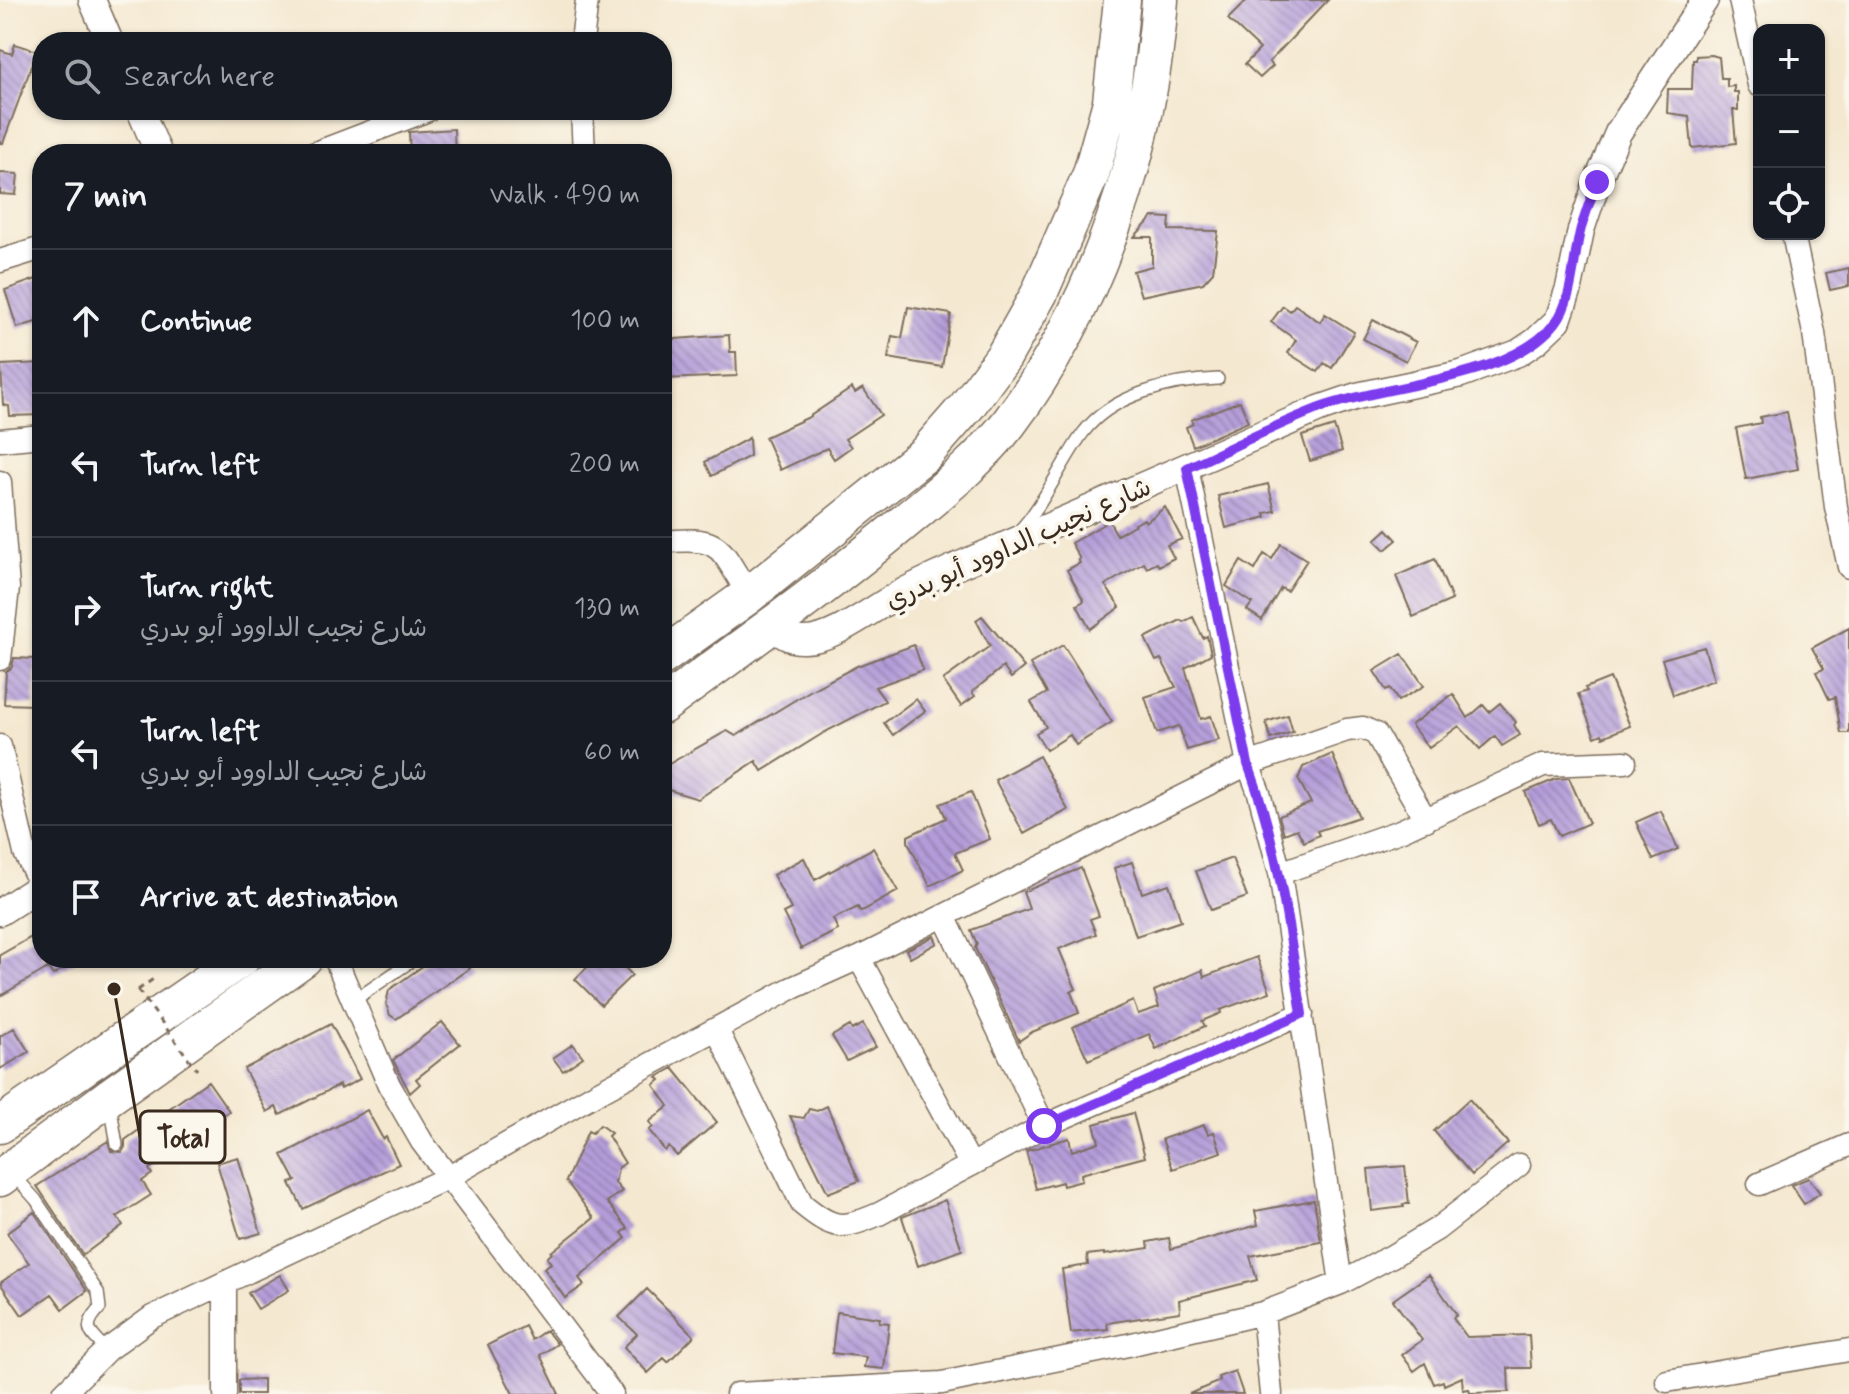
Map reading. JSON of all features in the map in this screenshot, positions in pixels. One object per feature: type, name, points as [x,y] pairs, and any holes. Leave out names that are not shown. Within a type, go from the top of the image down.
[{"type":"highway","points":[[672,650],[749,595],[925,454],[967,406],[1004,356],[1039,294],[1091,174],[1111,102],[1122,0]]},
{"type":"highway","points":[[672,699],[869,552],[960,475],[1008,423],[1076,310],[1104,247],[1129,175],[1148,98],[1160,0]]},
{"type":"highway","points":[[0,1125],[228,968]]},
{"type":"highway","points":[[6,1175],[290,968]]},
{"type":"highway","points":[[212,979],[211,995],[216,1006],[231,1010]]},
{"type":"street","points":[[92,0],[106,32]]},
{"type":"street","points":[[583,32],[587,0]]},
{"type":"street","name":"شارع نجيب الداوود أبو بدري","points":[[772,625],[780,634],[793,639],[807,641],[825,635],[899,594],[1319,409],[1357,396],[1461,374],[1518,353],[1536,341],[1558,320],[1569,288],[1581,230],[1618,133],[1705,0]]},
{"type":"street","points":[[1740,0],[1753,58]]},
{"type":"street","points":[[144,120],[155,144]]},
{"type":"street","points":[[339,144],[402,120]]},
{"type":"street","points":[[582,120],[584,144]]},
{"type":"street","points":[[1794,240],[1814,333],[1836,507],[1849,567]]},
{"type":"street","points":[[0,261],[32,251]]},
{"type":"street","points":[[0,440],[32,437]]},
{"type":"street","points":[[1187,468],[1248,764],[1280,873],[1341,1283]]},
{"type":"street","points":[[0,482],[8,588],[0,659]]},
{"type":"street","points":[[672,541],[698,539],[719,548],[749,595]]},
{"type":"street","points":[[63,1394],[107,1350],[152,1317],[449,1177],[790,989],[859,958],[1248,764],[1347,730],[1368,729],[1376,734],[1426,820]]},
{"type":"street","points":[[0,746],[25,853],[32,866]]},
{"type":"street","points":[[1280,873],[1426,820],[1543,765],[1625,762]]},
{"type":"street","points":[[0,912],[32,891]]},
{"type":"street","points":[[944,916],[1044,1126]]},
{"type":"street","points":[[859,958],[971,1165]]},
{"type":"street","points":[[339,968],[389,1085],[422,1142],[612,1394]]},
{"type":"street","points":[[717,1030],[802,1204],[823,1221],[841,1226],[858,1223],[1044,1126],[1302,1014]]},
{"type":"street","points":[[1759,1184],[1849,1145]]},
{"type":"street","points":[[737,1394],[945,1389],[1263,1313],[1341,1283],[1437,1229],[1519,1165]]},
{"type":"street","points":[[225,1284],[225,1394]]},
{"type":"street","points":[[1263,1313],[1271,1394]]},
{"type":"street","points":[[1667,1381],[1849,1350]]},
{"type":"lane","points":[[1004,547],[1037,512],[1083,433],[1100,413],[1155,390],[1193,380],[1218,379]]},
{"type":"lane","points":[[353,1001],[401,968]]},
{"type":"lane","points":[[109,1097],[117,1145]]},
{"type":"lane","points":[[6,1175],[36,1200],[98,1292],[100,1308],[90,1319],[88,1327],[107,1350]]},
{"type":"path","points":[[156,977],[138,990],[197,1070]]},
{"type":"building","points":[[1247,0],[1328,0],[1269,62],[1273,66],[1260,78],[1245,64],[1260,49],[1228,19]]},
{"type":"building","points":[[15,44],[32,49],[32,65],[3,143],[0,143],[0,50],[12,54]]},
{"type":"building","points":[[1696,56],[1719,57],[1721,78],[1727,78],[1727,87],[1734,86],[1734,92],[1738,92],[1738,110],[1733,110],[1736,143],[1692,148],[1689,116],[1667,113],[1668,89],[1692,89],[1693,60]]},
{"type":"building","points":[[454,129],[455,144],[410,144],[409,132]]},
{"type":"building","points":[[0,173],[18,174],[16,195],[0,194]]},
{"type":"building","points":[[1153,217],[1170,218],[1169,230],[1218,231],[1213,272],[1203,283],[1141,296],[1133,271],[1152,266],[1152,237],[1134,237]]},
{"type":"building","points":[[1849,268],[1849,286],[1830,290],[1826,273]]},
{"type":"building","points":[[32,281],[32,323],[17,328],[5,290]]},
{"type":"building","points":[[1295,305],[1320,322],[1325,314],[1354,332],[1332,368],[1324,363],[1318,372],[1288,353],[1296,340],[1271,322],[1283,306],[1290,311]]},
{"type":"building","points":[[908,307],[951,314],[942,367],[888,358],[892,336],[902,338]]},
{"type":"building","points":[[1373,320],[1416,342],[1406,361],[1363,339]]},
{"type":"building","points":[[729,335],[730,352],[736,352],[737,376],[672,379],[672,339]]},
{"type":"building","points":[[32,363],[32,415],[10,416],[9,406],[3,405],[1,365]]},
{"type":"building","points":[[852,388],[855,393],[863,388],[881,415],[845,439],[851,447],[834,459],[827,448],[780,470],[765,437],[807,418]]},
{"type":"building","points":[[1240,401],[1248,422],[1193,446],[1186,427],[1193,424],[1191,420]]},
{"type":"building","points":[[1787,412],[1798,469],[1746,479],[1736,428],[1761,423],[1760,417]]},
{"type":"building","points":[[1334,426],[1342,451],[1310,461],[1302,436]]},
{"type":"building","points":[[749,438],[750,456],[712,476],[705,462]]},
{"type":"building","points":[[1268,484],[1275,511],[1265,513],[1266,517],[1226,528],[1218,496]]},
{"type":"building","points":[[1165,507],[1182,539],[1167,545],[1174,558],[1147,568],[1144,563],[1105,585],[1120,607],[1090,629],[1077,605],[1084,601],[1067,570],[1080,563],[1071,543],[1109,521],[1117,535],[1144,519],[1146,522]]},
{"type":"building","points":[[1387,529],[1397,540],[1385,550],[1375,540]]},
{"type":"building","points":[[1281,544],[1307,560],[1287,591],[1281,588],[1262,620],[1247,610],[1252,603],[1226,586],[1241,561],[1255,570],[1264,554],[1272,559]]},
{"type":"building","points":[[1435,559],[1452,600],[1413,617],[1396,576]]},
{"type":"building","points":[[982,616],[1024,667],[1011,678],[1003,667],[972,692],[975,696],[961,706],[943,680],[990,646],[976,620]]},
{"type":"building","points":[[1193,617],[1203,638],[1207,636],[1211,654],[1185,668],[1201,719],[1211,716],[1219,740],[1187,750],[1179,726],[1157,733],[1145,697],[1176,687],[1161,659],[1156,661],[1145,638]]},
{"type":"building","points":[[1849,628],[1849,733],[1841,733],[1835,697],[1829,699],[1816,672],[1824,669],[1812,648]]},
{"type":"building","points":[[914,645],[923,670],[875,687],[885,701],[825,732],[762,771],[756,761],[698,799],[672,791],[672,762],[727,731],[736,736],[857,666]]},
{"type":"building","points":[[1063,645],[1112,722],[1076,745],[1070,735],[1046,750],[1036,733],[1046,727],[1031,702],[1047,693],[1030,664]]},
{"type":"building","points":[[1704,647],[1714,680],[1673,695],[1662,659]]},
{"type":"building","points":[[1402,654],[1424,686],[1398,701],[1390,688],[1386,690],[1374,671]]},
{"type":"building","points":[[14,658],[32,659],[32,705],[4,704],[6,672],[12,667]]},
{"type":"building","points":[[1610,678],[1630,726],[1595,737],[1578,694]]},
{"type":"building","points":[[1453,694],[1468,718],[1483,705],[1489,712],[1500,703],[1516,722],[1514,725],[1520,735],[1502,746],[1495,736],[1480,749],[1459,726],[1429,748],[1411,725]]},
{"type":"building","points":[[916,699],[925,711],[893,735],[884,723]]},
{"type":"building","points":[[1288,715],[1293,732],[1271,739],[1266,722]]},
{"type":"building","points":[[1332,754],[1359,817],[1317,831],[1319,835],[1304,842],[1297,829],[1284,834],[1279,816],[1311,803],[1298,779],[1303,767]]},
{"type":"building","points":[[1039,756],[1068,810],[1024,834],[995,780]]},
{"type":"building","points":[[1569,778],[1589,823],[1559,836],[1551,819],[1539,824],[1525,792],[1556,779]]},
{"type":"building","points":[[971,792],[990,839],[955,853],[963,870],[930,886],[908,842],[908,836],[946,818],[940,804]]},
{"type":"building","points":[[1661,811],[1678,849],[1653,860],[1636,822]]},
{"type":"building","points":[[873,848],[898,891],[864,910],[860,911],[858,907],[833,919],[838,930],[801,949],[783,913],[791,909],[773,875],[804,858],[815,880]]},
{"type":"building","points":[[1232,858],[1247,897],[1211,910],[1196,871]]},
{"type":"building","points":[[1132,862],[1142,893],[1169,884],[1181,921],[1136,936],[1114,868]]},
{"type":"building","points":[[1081,868],[1099,916],[1090,919],[1096,934],[1059,949],[1076,989],[1071,992],[1079,1013],[1032,1032],[1019,1041],[975,948],[977,944],[971,930],[1029,909],[1023,892]]},
{"type":"building","points":[[934,936],[937,943],[910,958],[906,950]]},
{"type":"building","points":[[32,937],[32,968],[48,968],[0,996],[0,955]]},
{"type":"building","points":[[1257,957],[1270,992],[1220,1010],[1221,1013],[1202,1021],[1205,1026],[1156,1049],[1149,1034],[1088,1060],[1073,1027],[1133,1001],[1138,1014],[1159,1007],[1154,991],[1202,970],[1204,977]]},
{"type":"building","points":[[48,968],[65,968],[53,975]]},
{"type":"building","points":[[420,968],[470,968],[396,1019],[390,1015],[386,1004],[389,990]]},
{"type":"building","points":[[587,968],[625,968],[632,975],[601,1005],[575,979]]},
{"type":"building","points":[[442,1022],[460,1044],[416,1079],[420,1084],[410,1093],[393,1060]]},
{"type":"building","points":[[331,1024],[360,1079],[341,1089],[339,1085],[280,1115],[276,1107],[267,1112],[244,1069]]},
{"type":"building","points":[[863,1024],[876,1047],[847,1061],[832,1036],[850,1026],[852,1030]]},
{"type":"building","points":[[14,1028],[29,1052],[0,1069],[0,1036]]},
{"type":"building","points":[[573,1044],[583,1057],[563,1071],[553,1058]]},
{"type":"building","points":[[673,1068],[717,1122],[677,1156],[669,1147],[665,1151],[649,1130],[653,1127],[649,1122],[669,1106],[654,1085],[660,1080],[657,1077]]},
{"type":"building","points":[[208,1081],[229,1111],[149,1169],[152,1174],[142,1181],[151,1195],[117,1217],[123,1225],[83,1255],[37,1186],[108,1141],[111,1151],[122,1152],[125,1140]]},
{"type":"building","points":[[1469,1099],[1508,1143],[1472,1175],[1434,1131]]},
{"type":"building","points":[[827,1106],[859,1181],[828,1193],[790,1116],[804,1118],[809,1109],[817,1111]]},
{"type":"building","points":[[367,1110],[383,1139],[386,1137],[399,1164],[303,1209],[290,1183],[296,1181],[282,1155]]},
{"type":"building","points":[[1133,1113],[1145,1157],[1081,1174],[1082,1181],[1063,1186],[1062,1182],[1036,1189],[1026,1151],[1069,1138],[1072,1151],[1099,1142],[1094,1124]]},
{"type":"building","points":[[600,1125],[611,1133],[608,1136],[625,1163],[618,1168],[615,1183],[622,1191],[607,1202],[628,1228],[622,1233],[626,1238],[579,1278],[584,1285],[565,1298],[544,1268],[551,1263],[547,1258],[551,1252],[594,1218],[566,1181],[588,1131],[592,1133]]},
{"type":"building","points":[[1204,1125],[1208,1134],[1214,1132],[1221,1152],[1173,1169],[1162,1139]]},
{"type":"building","points":[[238,1157],[261,1233],[240,1239],[217,1163]]},
{"type":"building","points":[[1405,1166],[1409,1204],[1372,1211],[1368,1169]]},
{"type":"building","points":[[1809,1178],[1820,1193],[1804,1204],[1791,1185]]},
{"type":"building","points":[[945,1200],[962,1250],[918,1266],[902,1217]]},
{"type":"building","points":[[1314,1200],[1321,1242],[1250,1256],[1257,1280],[1179,1300],[1180,1312],[1107,1323],[1108,1329],[1071,1333],[1062,1269],[1088,1265],[1087,1255],[1149,1248],[1148,1242],[1169,1238],[1171,1249],[1258,1225],[1255,1211]]},
{"type":"building","points":[[34,1212],[87,1291],[63,1309],[52,1294],[22,1315],[0,1283],[29,1263],[7,1233]]},
{"type":"building","points":[[280,1275],[289,1290],[258,1309],[248,1293]]},
{"type":"building","points":[[1429,1275],[1457,1315],[1453,1318],[1467,1337],[1529,1335],[1531,1368],[1508,1368],[1509,1392],[1470,1393],[1469,1389],[1463,1390],[1462,1377],[1444,1385],[1443,1381],[1434,1384],[1425,1363],[1414,1371],[1402,1355],[1422,1340],[1393,1300]]},
{"type":"building","points":[[647,1289],[694,1336],[668,1362],[664,1358],[648,1373],[624,1347],[637,1334],[619,1317]]},
{"type":"building","points":[[837,1312],[880,1318],[879,1322],[889,1323],[884,1369],[864,1367],[866,1357],[832,1353]]},
{"type":"building","points":[[525,1326],[532,1340],[546,1330],[557,1344],[540,1355],[559,1394],[513,1394],[488,1345]]},
{"type":"building","points":[[1235,1371],[1243,1394],[1189,1394],[1220,1381],[1218,1377]]},
{"type":"building","points":[[263,1379],[263,1394],[239,1394],[239,1380]]},
{"type":"place","name":"Total","points":[[114,989]]},
{"type":"route","points":[[1044,1126],[1302,1014],[1280,873],[1248,764],[1187,468],[1319,409],[1357,396],[1461,374],[1518,353],[1536,341],[1558,320],[1597,182]]}]
